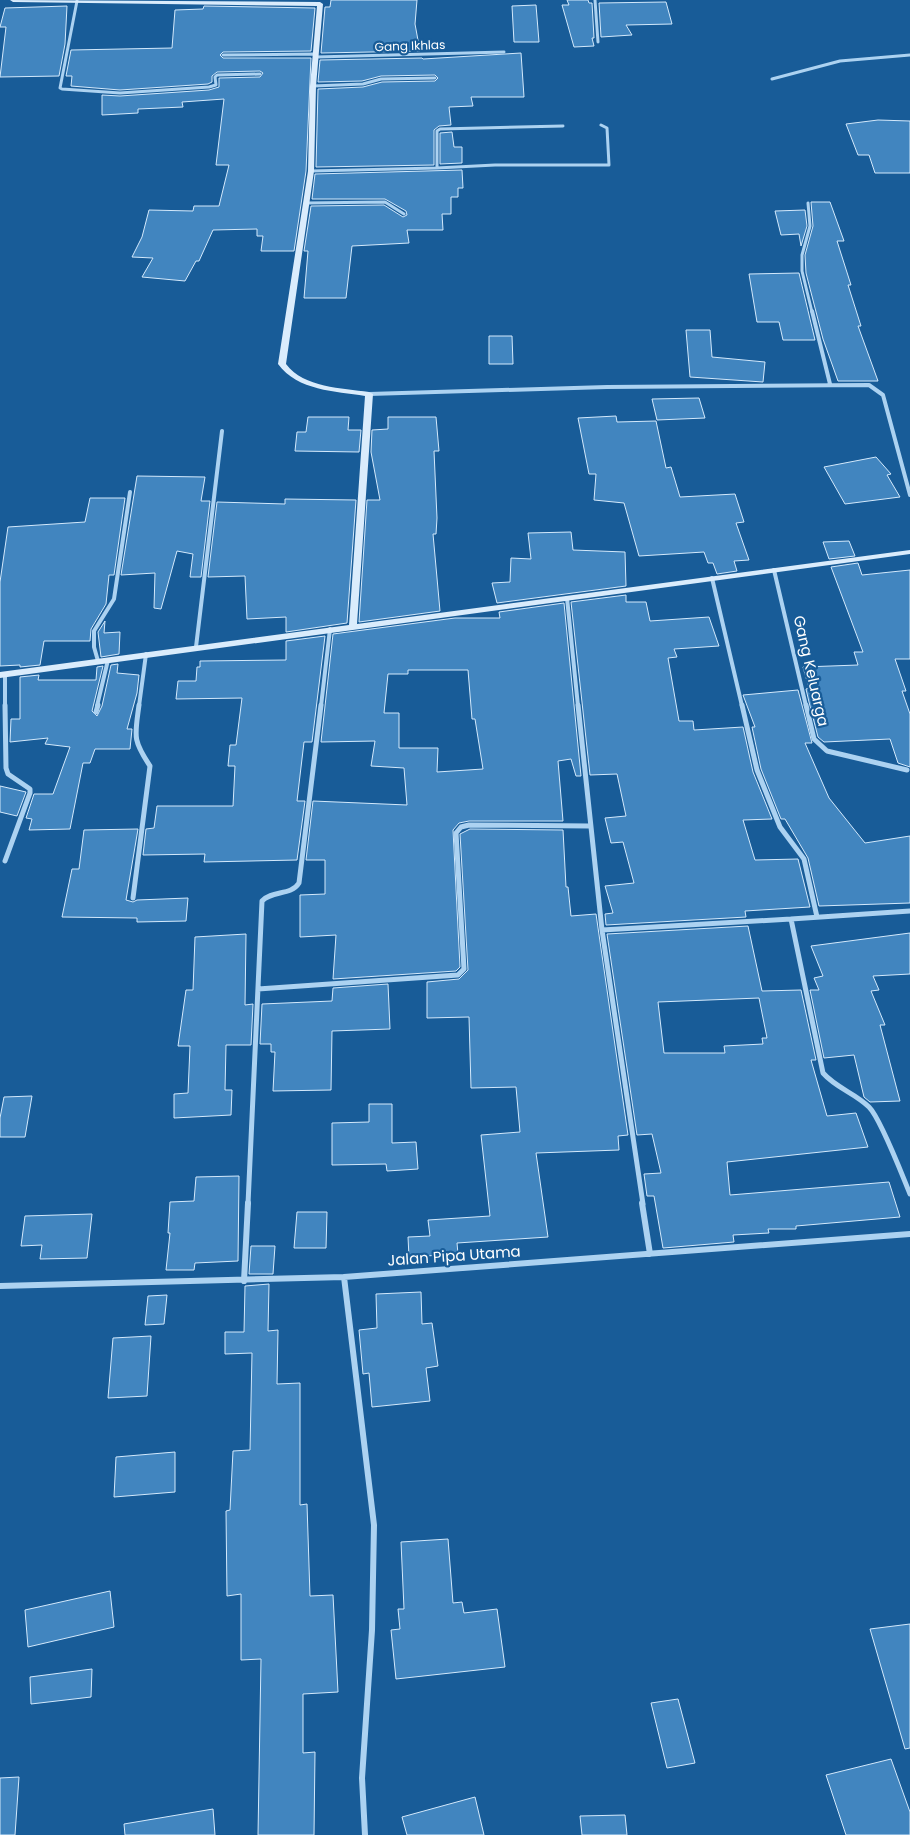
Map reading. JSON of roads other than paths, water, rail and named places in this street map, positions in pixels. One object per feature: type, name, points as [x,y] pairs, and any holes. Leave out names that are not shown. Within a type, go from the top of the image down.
[{"type":"street","points":[[13,0],[320,2],[313,86],[311,172],[282,364],[285,371],[302,382],[368,394],[607,387],[869,385],[884,395],[910,495]]},
{"type":"street","points":[[595,0],[598,42]]},
{"type":"street","points":[[77,1],[60,88],[62,90],[120,93],[199,88],[215,86],[214,78],[221,74],[260,74]]},
{"type":"street","name":"Gang Ikhlas","points":[[223,55],[316,56],[504,52]]},
{"type":"street","points":[[772,79],[840,60],[910,56]]},
{"type":"street","points":[[313,86],[363,84],[381,79],[435,78]]},
{"type":"street","points":[[311,172],[495,165],[609,165],[607,128],[601,125]]},
{"type":"street","points":[[437,168],[437,131],[440,129],[563,126]]},
{"type":"street","points":[[306,203],[385,202],[404,214]]},
{"type":"street","points":[[808,203],[810,226],[802,255],[802,271],[830,384]]},
{"type":"street","points":[[353,626],[368,394]]},
{"type":"street","points":[[196,647],[222,431]]},
{"type":"street","points":[[98,661],[91,641],[94,626],[110,610],[114,599],[130,492]]},
{"type":"street","points":[[5,860],[30,789],[8,774],[6,768],[2,674],[910,552]]},
{"type":"street","name":"Gang Keluarga","points":[[774,570],[814,739],[827,752],[907,770]]},
{"type":"street","points":[[712,578],[757,770],[780,827],[804,859],[816,917]]},
{"type":"street","points":[[567,598],[589,826],[602,930],[650,1254]]},
{"type":"street","points":[[244,1281],[262,900],[268,894],[294,889],[299,883],[330,629]]},
{"type":"street","points":[[133,898],[150,766],[137,746],[135,737],[146,654]]},
{"type":"street","points":[[96,712],[108,660]]},
{"type":"street","points":[[258,989],[458,975],[464,969],[456,833],[461,827],[469,825],[589,826]]},
{"type":"street","points":[[602,930],[910,911]]},
{"type":"street","points":[[791,919],[822,1073],[829,1082],[866,1104],[873,1111],[910,1194]]},
{"type":"street","name":"Jalan Pipa Utama","points":[[0,1286],[344,1277],[910,1234]]},
{"type":"street","points":[[344,1277],[374,1525],[372,1630],[362,1778],[364,1835]]}]
